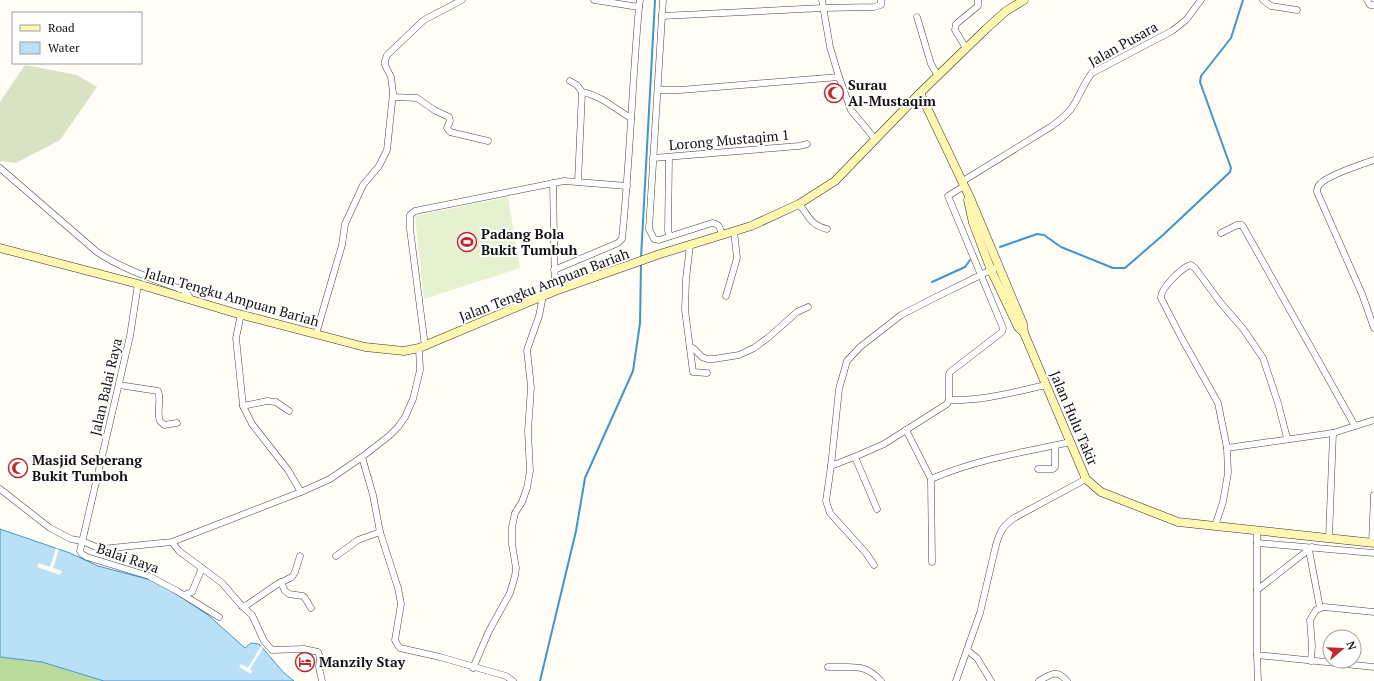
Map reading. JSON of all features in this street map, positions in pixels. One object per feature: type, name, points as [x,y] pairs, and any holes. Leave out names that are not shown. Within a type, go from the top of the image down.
[{"type":"main road","name":"Jalan Tengku Ampuan Bariah","points":[[0,248],[190,298],[241,314],[365,347],[404,351],[422,347],[555,291],[660,254],[751,226],[799,204],[835,180],[966,48],[1006,11],[1024,0]]},
{"type":"main road","name":"Jalan Hulu Takir","points":[[920,93],[971,200],[1000,266],[1023,324],[1024,333],[1086,479],[1102,492],[1178,522],[1373,543]]},
{"type":"main road","points":[[968,195],[973,223],[991,270],[1018,327],[1024,333]]},
{"type":"street","points":[[316,334],[342,245],[345,224],[363,185],[379,166],[387,150],[393,97],[392,84],[385,61],[388,55],[424,20],[462,0]]},
{"type":"street","points":[[554,270],[618,243],[622,239],[627,186],[634,56],[640,3],[594,0]]},
{"type":"street","points":[[663,0],[649,229],[654,239],[659,240],[716,223],[720,227],[722,235]]},
{"type":"street","points":[[822,0],[822,8],[830,47],[851,110],[875,139]]},
{"type":"street","points":[[662,16],[822,8],[874,7],[881,5],[881,0]]},
{"type":"street","points":[[966,48],[955,30],[955,27],[956,24],[978,6],[978,0]]},
{"type":"street","name":"Jalan Pusara","points":[[981,275],[948,196],[963,183],[1064,117],[1071,108],[1086,80],[1092,73],[1172,31],[1186,20],[1202,0]]},
{"type":"street","points":[[1263,0],[1271,6],[1297,10]]},
{"type":"street","points":[[1366,0],[1370,5],[1374,5]]},
{"type":"street","points":[[917,17],[931,64],[938,76]]},
{"type":"street","points":[[658,90],[680,90],[839,77]]},
{"type":"street","points":[[570,81],[577,85],[582,92],[578,182]]},
{"type":"street","points":[[582,92],[598,97],[631,118]]},
{"type":"street","points":[[393,97],[417,98],[434,110],[449,117],[450,121],[447,128],[450,132],[488,141]]},
{"type":"street","name":"Lorong Mustaqim 1","points":[[653,158],[799,146],[807,144]]},
{"type":"street","points":[[669,157],[668,230],[670,236]]},
{"type":"street","points":[[1374,160],[1339,173],[1321,183],[1317,188],[1317,192],[1362,294],[1374,328]]},
{"type":"street","points":[[0,168],[104,256],[124,268],[184,290],[190,298]]},
{"type":"street","points":[[0,489],[50,528],[101,549],[172,542],[301,492],[330,479],[389,436],[405,417],[414,399],[420,370],[422,347],[410,229],[410,215],[415,211],[564,181],[627,186]]},
{"type":"street","points":[[553,183],[555,291]]},
{"type":"street","points":[[799,204],[812,223],[827,229]]},
{"type":"street","points":[[1221,234],[1237,225],[1242,225],[1355,426]]},
{"type":"street","points":[[726,296],[737,258],[734,231]]},
{"type":"street","points":[[690,245],[686,279],[685,310],[693,372],[707,373]]},
{"type":"street","points":[[1215,526],[1223,502],[1228,472],[1227,448],[1218,403],[1161,298],[1161,292],[1183,268],[1191,265],[1195,268],[1264,358],[1278,403],[1286,438]]},
{"type":"street","points":[[874,565],[866,552],[830,513],[827,506],[826,496],[831,466],[839,389],[847,361],[860,347],[901,315],[1000,266]]},
{"type":"street","points":[[831,466],[884,444],[946,404],[949,400],[948,374],[1002,332],[1003,328],[981,275]]},
{"type":"street","name":"Jalan Balai Raya","points":[[82,541],[130,336],[138,284]]},
{"type":"street","points":[[473,668],[489,631],[510,594],[515,576],[516,568],[512,544],[512,527],[515,513],[522,502],[527,488],[530,471],[528,431],[531,387],[527,350],[539,316],[543,296]]},
{"type":"street","points":[[690,348],[693,348],[702,357],[707,359],[739,354],[754,348],[797,312],[808,307]]},
{"type":"street","points":[[241,314],[236,338],[242,406],[252,424],[288,470],[301,492]]},
{"type":"street","points":[[119,385],[158,391],[160,396],[158,410],[160,421],[164,425],[177,423]]},
{"type":"street","points":[[949,400],[967,400],[998,396],[1046,385]]},
{"type":"street","points":[[242,406],[266,401],[276,402],[289,411]]},
{"type":"street","points":[[1227,448],[1286,438],[1333,433],[1374,420]]},
{"type":"street","points":[[906,430],[930,479],[932,562]]},
{"type":"street","points":[[1329,538],[1333,433]]},
{"type":"street","points":[[930,479],[960,468],[1008,455],[1071,442]]},
{"type":"street","points":[[1038,469],[1053,469],[1055,467],[1055,446]]},
{"type":"street","points":[[362,457],[373,495],[380,532],[398,588],[401,604],[395,640],[397,644],[400,648],[440,657],[473,668],[506,676],[513,681]]},
{"type":"street","points":[[855,457],[877,508]]},
{"type":"street","points":[[956,681],[980,613],[999,535],[1004,526],[1014,518],[1086,479]]},
{"type":"street","points":[[1373,543],[1374,495]]},
{"type":"street","points":[[1257,531],[1258,681]]},
{"type":"street","points":[[336,556],[358,540],[380,532]]},
{"type":"street","name":"Balai Raya","points":[[82,541],[80,551],[87,557],[149,576],[219,617]]},
{"type":"street","points":[[172,542],[179,551],[222,583],[252,615],[264,641],[272,650],[304,649],[318,652],[320,657],[319,667],[322,681]]},
{"type":"street","points":[[1256,543],[1374,553]]},
{"type":"street","points":[[1257,590],[1310,548]]},
{"type":"street","points":[[1310,548],[1320,608]]},
{"type":"street","points":[[242,606],[247,605],[294,575],[300,556]]},
{"type":"street","points":[[184,596],[192,592],[202,568]]},
{"type":"street","points":[[281,582],[285,591],[289,594],[302,596],[311,608]]},
{"type":"street","points":[[1311,661],[1312,646],[1310,620],[1316,610],[1324,607],[1374,612]]},
{"type":"street","points":[[967,650],[977,658],[991,681]]},
{"type":"street","points":[[1257,655],[1374,668]]},
{"type":"street","points":[[828,668],[863,668],[874,673],[882,681]]},
{"type":"street","points":[[1039,681],[1055,673],[1059,674],[1067,681]]},
{"type":"green space","points":[[25,65],[77,75],[97,87],[60,140],[16,163],[0,161],[0,102]]},
{"type":"green space","name":"Padang Bola Bukit Tumbuh","points":[[508,197],[520,268],[424,299],[415,216]]},
{"type":"green space","points":[[0,657],[42,662],[104,681],[0,681]]},
{"type":"water","points":[[0,529],[70,553],[98,566],[151,580],[172,591],[208,615],[245,648],[251,643],[259,644],[284,673],[294,681],[104,681],[42,662],[0,657]]},
{"type":"pier","points":[[56,548],[59,550],[53,568],[62,571],[60,575],[37,567],[39,563],[50,567]]},
{"type":"pier","points":[[261,646],[263,648],[250,669],[252,671],[251,674],[239,667],[241,664],[248,668]]},
{"type":"waterway","points":[[641,258],[655,0]]},
{"type":"waterway","points":[[1000,247],[1037,234],[1044,235],[1061,247],[1113,268],[1125,268],[1163,235],[1230,172],[1231,168],[1200,82],[1201,76],[1231,38],[1243,0]]},
{"type":"waterway","points":[[932,282],[965,267],[970,260]]},
{"type":"waterway","points":[[540,681],[576,531],[585,478],[633,371],[640,323],[641,263]]},
{"type":"place","name":"Surau Al-Mustaqim","points":[[834,93]]},
{"type":"place","name":"Padang Bola Bukit Tumbuh","points":[[467,242]]},
{"type":"place","name":"Masjid Seberang Bukit Tumboh","points":[[18,468]]},
{"type":"place","name":"Manzily Stay","points":[[305,662]]}]
